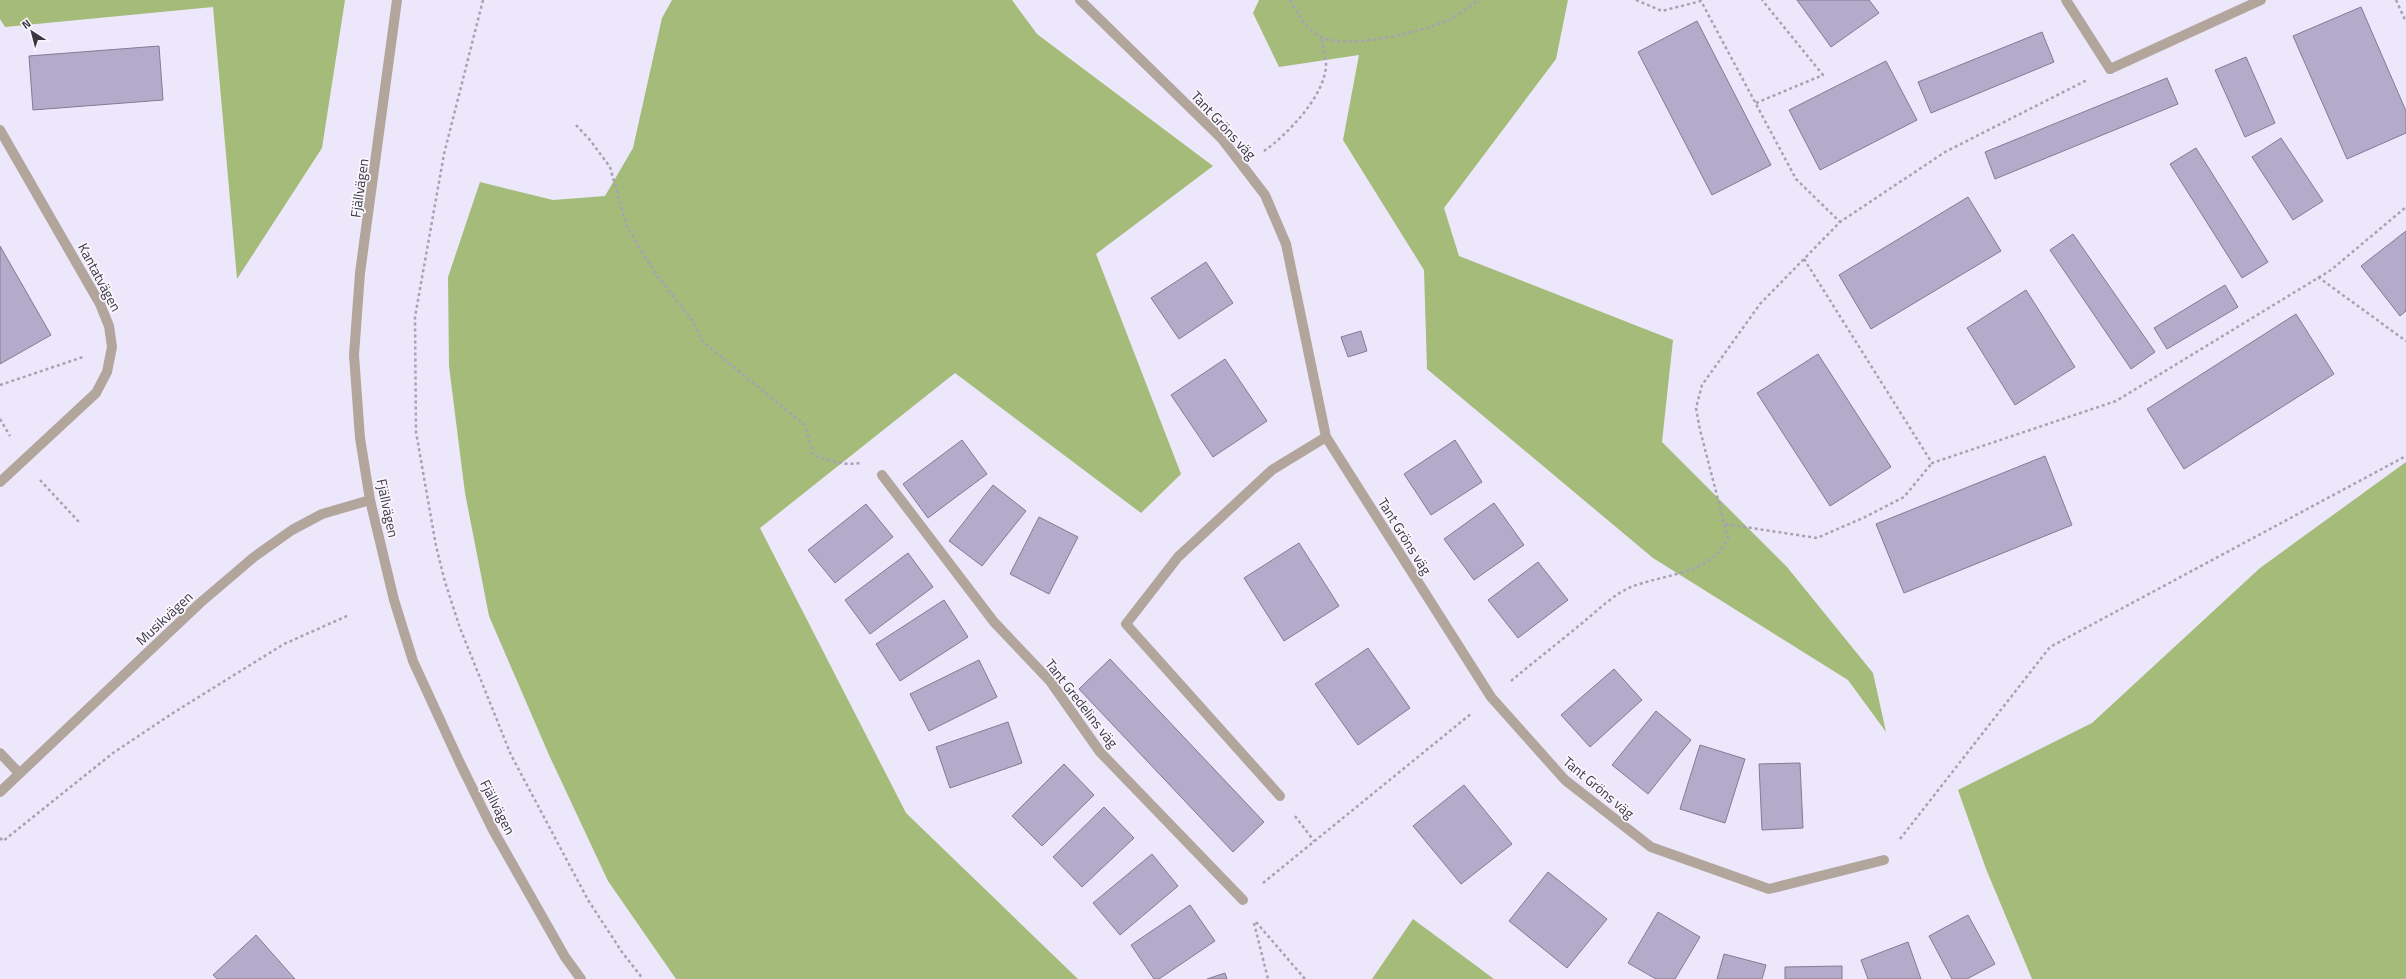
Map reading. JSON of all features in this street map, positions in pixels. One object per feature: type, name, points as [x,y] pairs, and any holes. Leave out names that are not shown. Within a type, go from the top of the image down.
[{"type":"street","name":"Fjällvägen","points":[[397,0],[360,273],[354,355],[360,438],[370,500],[394,600],[413,661],[459,761],[493,830],[565,957],[581,979]]},
{"type":"street","name":"Tant Gröns väg","points":[[1080,0],[1222,139],[1244,165],[1265,195],[1286,244],[1326,437],[1491,698],[1564,780],[1651,847],[1769,889],[1884,860]]},
{"type":"street","points":[[2066,0],[2110,69],[2261,0]]},
{"type":"street","name":"Kantatvägen","points":[[0,130],[100,304],[110,326],[112,347],[108,372],[96,393],[0,482]]},
{"type":"street","points":[[1280,796],[1126,624],[1178,557],[1272,470],[1326,437]]},
{"type":"street","name":"Tant Gredelins väg","points":[[882,475],[994,622],[1050,681],[1100,752],[1242,900]]},
{"type":"street","name":"Musikvägen","points":[[0,792],[200,603],[254,556],[292,530],[322,514],[370,500]]},
{"type":"street","points":[[0,753],[19,773]]},
{"type":"path","points":[[483,0],[444,154],[415,317],[416,432],[436,546],[445,582],[460,628],[511,755],[588,900],[622,952],[644,979]]},
{"type":"path","points":[[1290,0],[1302,20],[1321,37],[1346,42],[1396,36],[1449,20],[1479,0]]},
{"type":"path","points":[[1636,0],[1662,11],[1702,0],[1796,178],[1840,222]]},
{"type":"path","points":[[1756,103],[1823,75],[1762,0]]},
{"type":"path","points":[[2396,0],[2406,22]]},
{"type":"path","points":[[1244,165],[1278,142],[1301,119],[1318,90],[1326,66],[1321,37]]},
{"type":"path","points":[[1242,900],[1601,608],[1630,587],[1693,568],[1712,559],[1723,550],[1728,538],[1700,430],[1696,408],[1702,385],[1760,304],[1840,222],[1945,152],[2110,69]]},
{"type":"path","points":[[576,125],[590,140],[610,167],[628,227],[658,277],[692,320],[703,342],[805,425],[813,455],[831,461],[851,465],[871,462],[882,475]]},
{"type":"path","points":[[1724,524],[1817,538],[1865,518],[1904,497],[1932,464],[2116,401],[2331,270],[2406,207]]},
{"type":"path","points":[[1804,259],[1932,464]]},
{"type":"path","points":[[2318,277],[2406,341]]},
{"type":"path","points":[[0,386],[112,347]]},
{"type":"path","points":[[1884,860],[2050,647],[2406,456]]},
{"type":"path","points":[[0,844],[113,753],[173,713],[284,644],[347,616]]},
{"type":"path","points":[[1280,796],[1314,841]]},
{"type":"path","points":[[0,838],[3,841]]},
{"type":"path","points":[[1268,979],[1252,917],[1305,979]]},
{"type":"green space","points":[[0,0],[345,0],[322,148],[237,279],[213,7],[5,27],[0,19]]},
{"type":"green space","points":[[672,0],[1012,0],[1037,34],[1213,166],[1096,254],[1181,474],[1141,513],[955,373],[760,528],[906,813],[1078,979],[676,979],[608,881],[549,755],[489,616],[465,493],[449,366],[448,277],[480,182],[553,200],[605,196],[633,148],[662,18]]},
{"type":"green space","points":[[1259,0],[1568,0],[1556,59],[1444,208],[1459,256],[1673,340],[1662,442],[1787,567],[1873,673],[1886,732],[1848,680],[1653,558],[1427,369],[1424,270],[1343,140],[1359,55],[1279,67],[1253,13]]},
{"type":"green space","points":[[2406,462],[2406,979],[2032,979],[1986,869],[1958,790],[2092,723],[2260,568]]},
{"type":"green space","points":[[1413,919],[1494,979],[1372,979]]},
{"type":"building","points":[[1797,0],[1869,0],[1879,13],[1831,47]]},
{"type":"building","points":[[2361,7],[2406,111],[2406,133],[2347,159],[2293,36]]},
{"type":"building","points":[[1697,21],[1771,165],[1712,195],[1638,52]]},
{"type":"building","points":[[2042,32],[2054,62],[1931,113],[1918,82]]},
{"type":"building","points":[[159,46],[163,100],[33,110],[29,56]]},
{"type":"building","points":[[2246,57],[2275,123],[2245,137],[2215,70]]},
{"type":"building","points":[[1886,61],[1917,120],[1820,170],[1789,110]]},
{"type":"building","points":[[2167,78],[2178,104],[1995,179],[1985,152]]},
{"type":"building","points":[[2281,138],[2323,201],[2293,220],[2252,157]]},
{"type":"building","points":[[2196,148],[2268,262],[2242,278],[2170,164]]},
{"type":"building","points":[[1968,197],[2001,251],[1871,329],[1839,275]]},
{"type":"building","points":[[2406,231],[2406,311],[2400,316],[2361,266]]},
{"type":"building","points":[[2073,234],[2155,352],[2131,369],[2050,250]]},
{"type":"building","points":[[0,246],[51,335],[0,364]]},
{"type":"building","points":[[1206,262],[1233,303],[1179,339],[1151,298]]},
{"type":"building","points":[[2225,285],[2238,307],[2167,349],[2154,328]]},
{"type":"building","points":[[2026,290],[2075,367],[2015,405],[1967,328]]},
{"type":"building","points":[[2296,314],[2334,374],[2184,469],[2147,409]]},
{"type":"building","points":[[1361,331],[1367,351],[1348,357],[1341,337]]},
{"type":"building","points":[[1818,354],[1891,467],[1830,506],[1757,393]]},
{"type":"building","points":[[1225,359],[1267,421],[1213,457],[1171,395]]},
{"type":"building","points":[[962,440],[987,474],[928,518],[903,484]]},
{"type":"building","points":[[1455,440],[1482,482],[1431,515],[1404,474]]},
{"type":"building","points":[[2045,456],[2072,525],[1904,593],[1876,524]]},
{"type":"building","points":[[993,485],[1026,511],[982,566],[949,541]]},
{"type":"building","points":[[1494,503],[1524,545],[1474,580],[1444,539]]},
{"type":"building","points":[[866,504],[893,537],[835,583],[808,550]]},
{"type":"building","points":[[1039,517],[1078,537],[1049,594],[1010,574]]},
{"type":"building","points":[[1299,543],[1339,606],[1284,641],[1244,578]]},
{"type":"building","points":[[908,553],[933,587],[870,634],[845,600]]},
{"type":"building","points":[[1538,562],[1568,600],[1518,638],[1488,600]]},
{"type":"building","points":[[944,600],[968,637],[900,681],[876,644]]},
{"type":"building","points":[[1368,648],[1410,708],[1358,745],[1315,684]]},
{"type":"building","points":[[1110,659],[1264,822],[1233,852],[1079,689]]},
{"type":"building","points":[[979,660],[997,697],[929,731],[910,694]]},
{"type":"building","points":[[1614,669],[1642,700],[1590,747],[1561,715]]},
{"type":"building","points":[[1656,711],[1691,740],[1648,794],[1612,765]]},
{"type":"building","points":[[1008,722],[1022,763],[950,788],[936,747]]},
{"type":"building","points":[[1700,745],[1745,759],[1725,823],[1680,809]]},
{"type":"building","points":[[1800,763],[1803,828],[1762,830],[1759,764]]},
{"type":"building","points":[[1064,764],[1094,795],[1042,846],[1012,816]]},
{"type":"building","points":[[1464,785],[1512,844],[1461,884],[1413,826]]},
{"type":"building","points":[[1104,807],[1134,838],[1082,887],[1053,857]]},
{"type":"building","points":[[1152,854],[1178,886],[1120,935],[1093,903]]},
{"type":"building","points":[[1548,872],[1607,919],[1567,968],[1509,921]]},
{"type":"building","points":[[1190,905],[1215,941],[1159,979],[1154,979],[1131,945]]},
{"type":"building","points":[[1658,912],[1700,937],[1675,979],[1656,979],[1628,963]]},
{"type":"building","points":[[1968,915],[1995,964],[1967,979],[1952,979],[1929,936]]},
{"type":"building","points":[[256,935],[295,979],[217,979],[213,975]]},
{"type":"building","points":[[1908,942],[1921,979],[1868,979],[1861,960]]},
{"type":"building","points":[[1724,954],[1766,965],[1762,979],[1717,979]]},
{"type":"building","points":[[1842,966],[1842,979],[1785,979],[1785,967]]},
{"type":"building","points":[[1225,973],[1227,979],[1207,979]]}]
